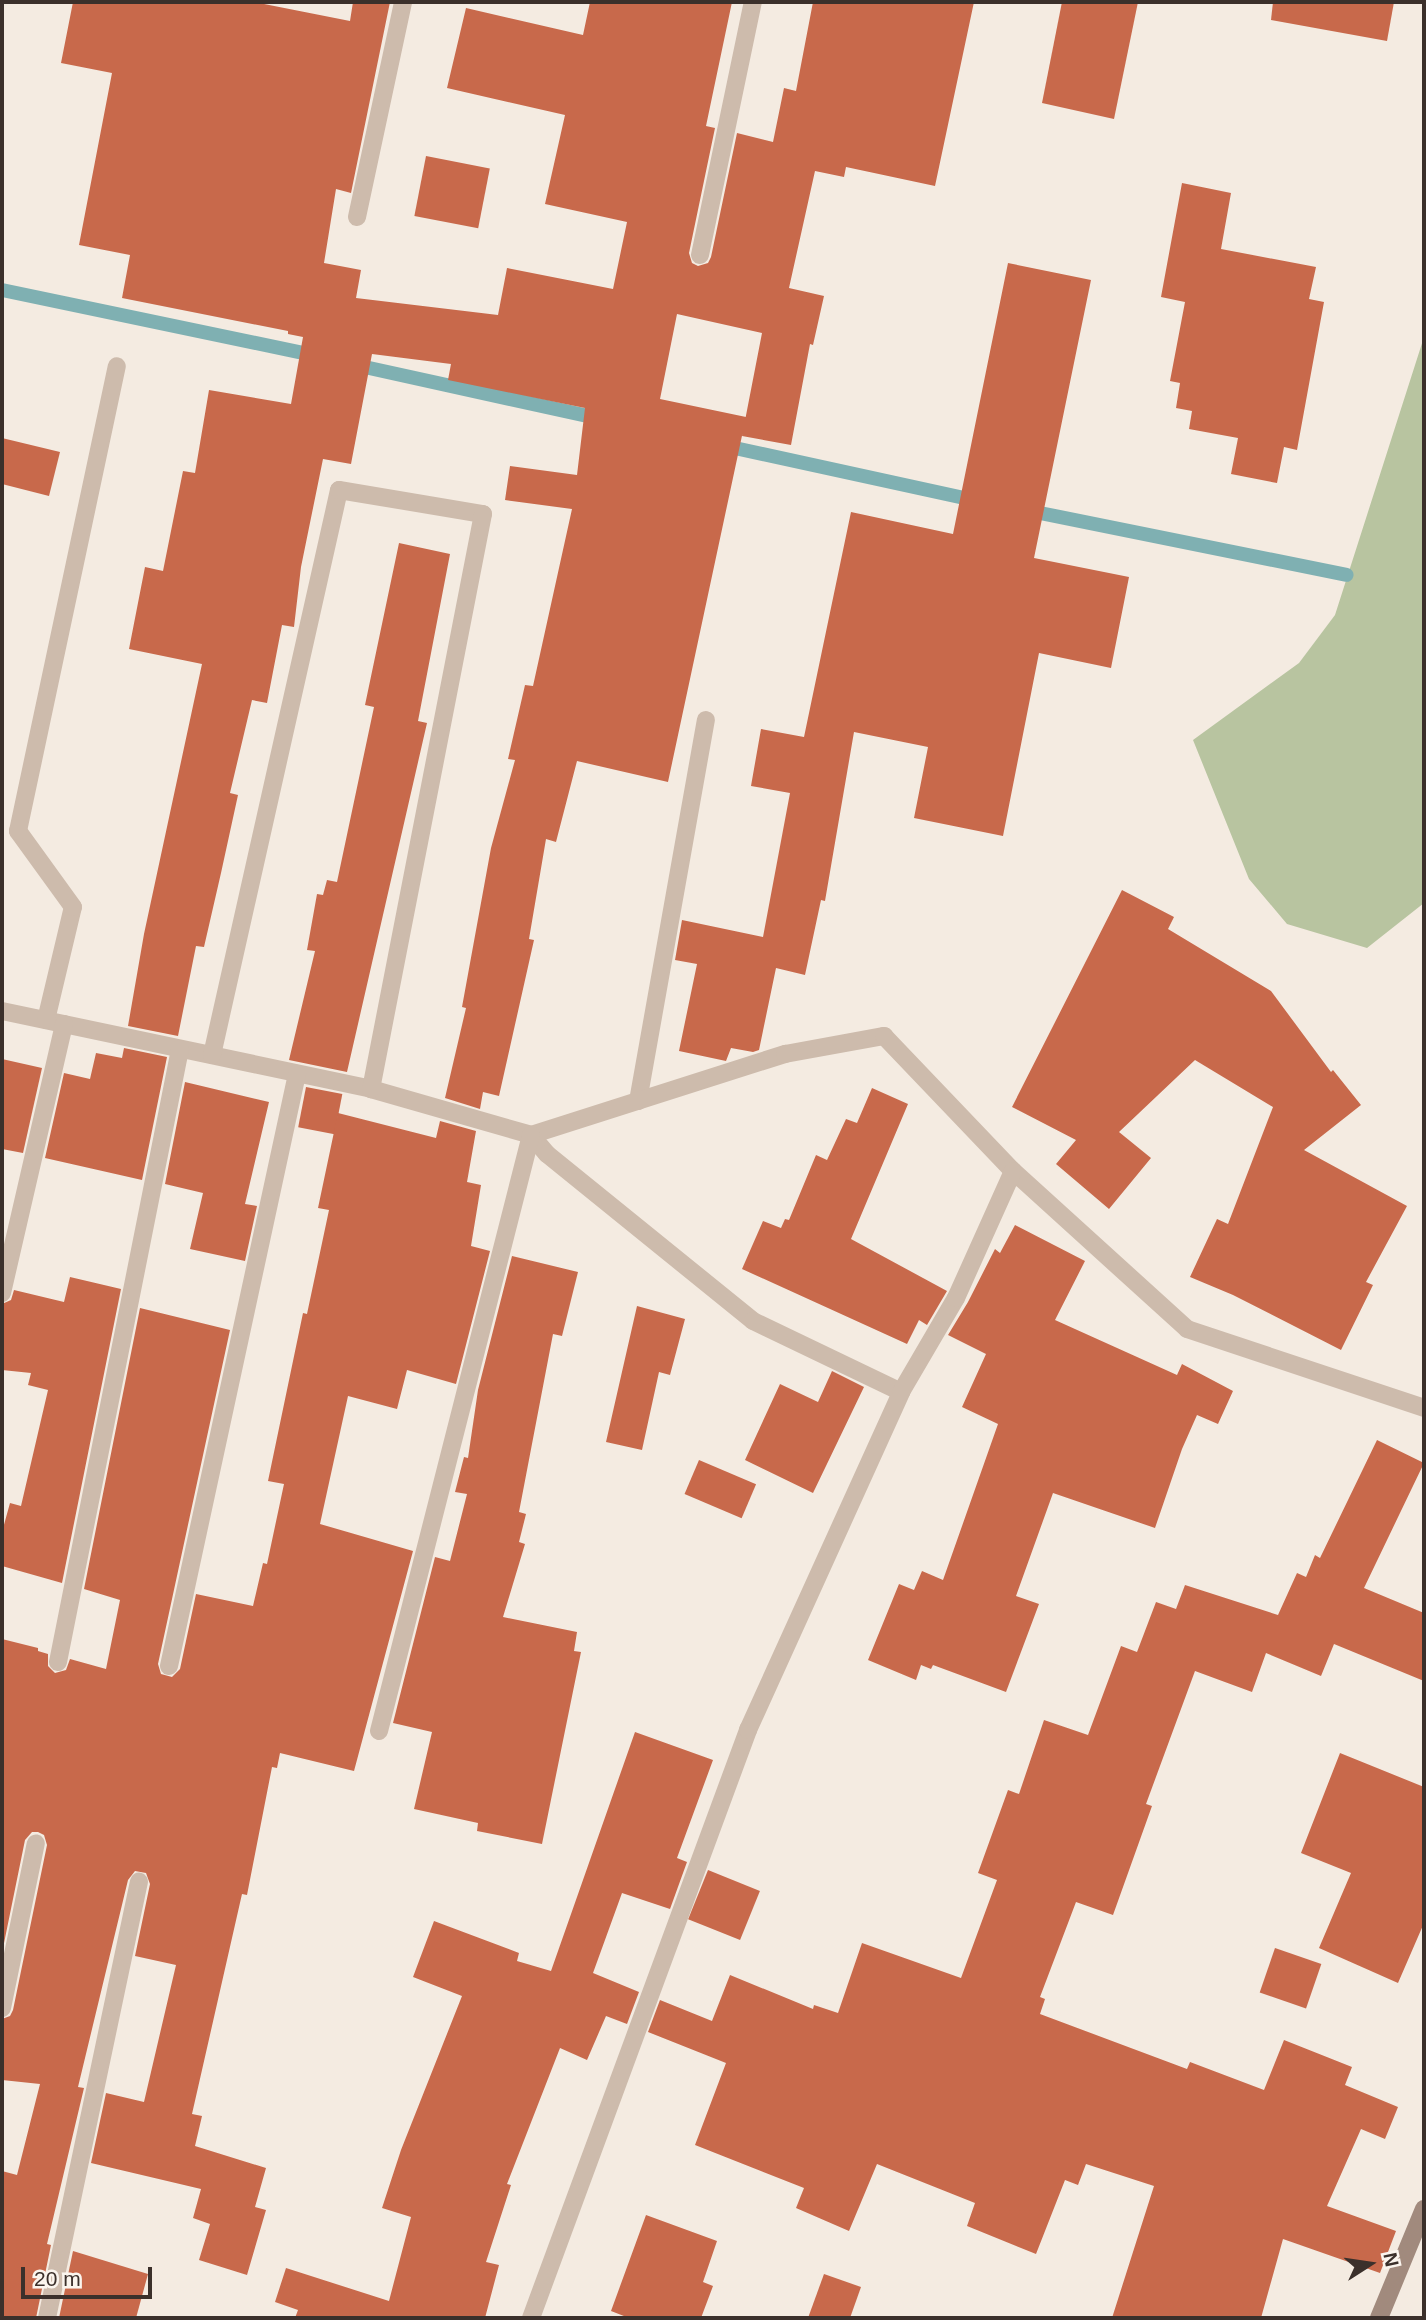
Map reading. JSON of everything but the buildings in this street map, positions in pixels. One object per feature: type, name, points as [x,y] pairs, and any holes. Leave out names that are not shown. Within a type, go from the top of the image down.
[{"type":"main road","points":[[1379,2318],[1424,2210]]},
{"type":"street","points":[[357,217],[402,2]]},
{"type":"street","points":[[700,254],[752,2]]},
{"type":"street","points":[[2,1293],[55,1022],[73,907],[18,831],[117,366]]},
{"type":"street","points":[[212,1055],[339,490],[483,514],[371,1089]]},
{"type":"street","points":[[638,1101],[706,720]]},
{"type":"street","points":[[2,1011],[371,1089],[531,1135],[785,1054],[884,1037],[1013,1171],[1187,1329],[1424,1408]]},
{"type":"street","points":[[58,1662],[180,1049]]},
{"type":"street","points":[[169,1666],[297,1074]]},
{"type":"street","points":[[531,1135],[547,1154],[753,1321],[901,1392]]},
{"type":"street","points":[[379,1731],[531,1135]]},
{"type":"street","points":[[531,2318],[748,1730],[901,1392],[956,1298],[1013,1171]]},
{"type":"street","points":[[2,2008],[36,1843]]},
{"type":"street","points":[[47,2318],[139,1882]]},
{"type":"green space","points":[[1424,337],[1424,903],[1367,948],[1287,924],[1249,879],[1193,740],[1299,663],[1335,615]]},
{"type":"waterway","points":[[2,290],[318,356]]},
{"type":"waterway","points":[[351,364],[602,419]]},
{"type":"waterway","points":[[721,445],[978,501]]},
{"type":"waterway","points":[[1025,510],[1346,575]]}]
